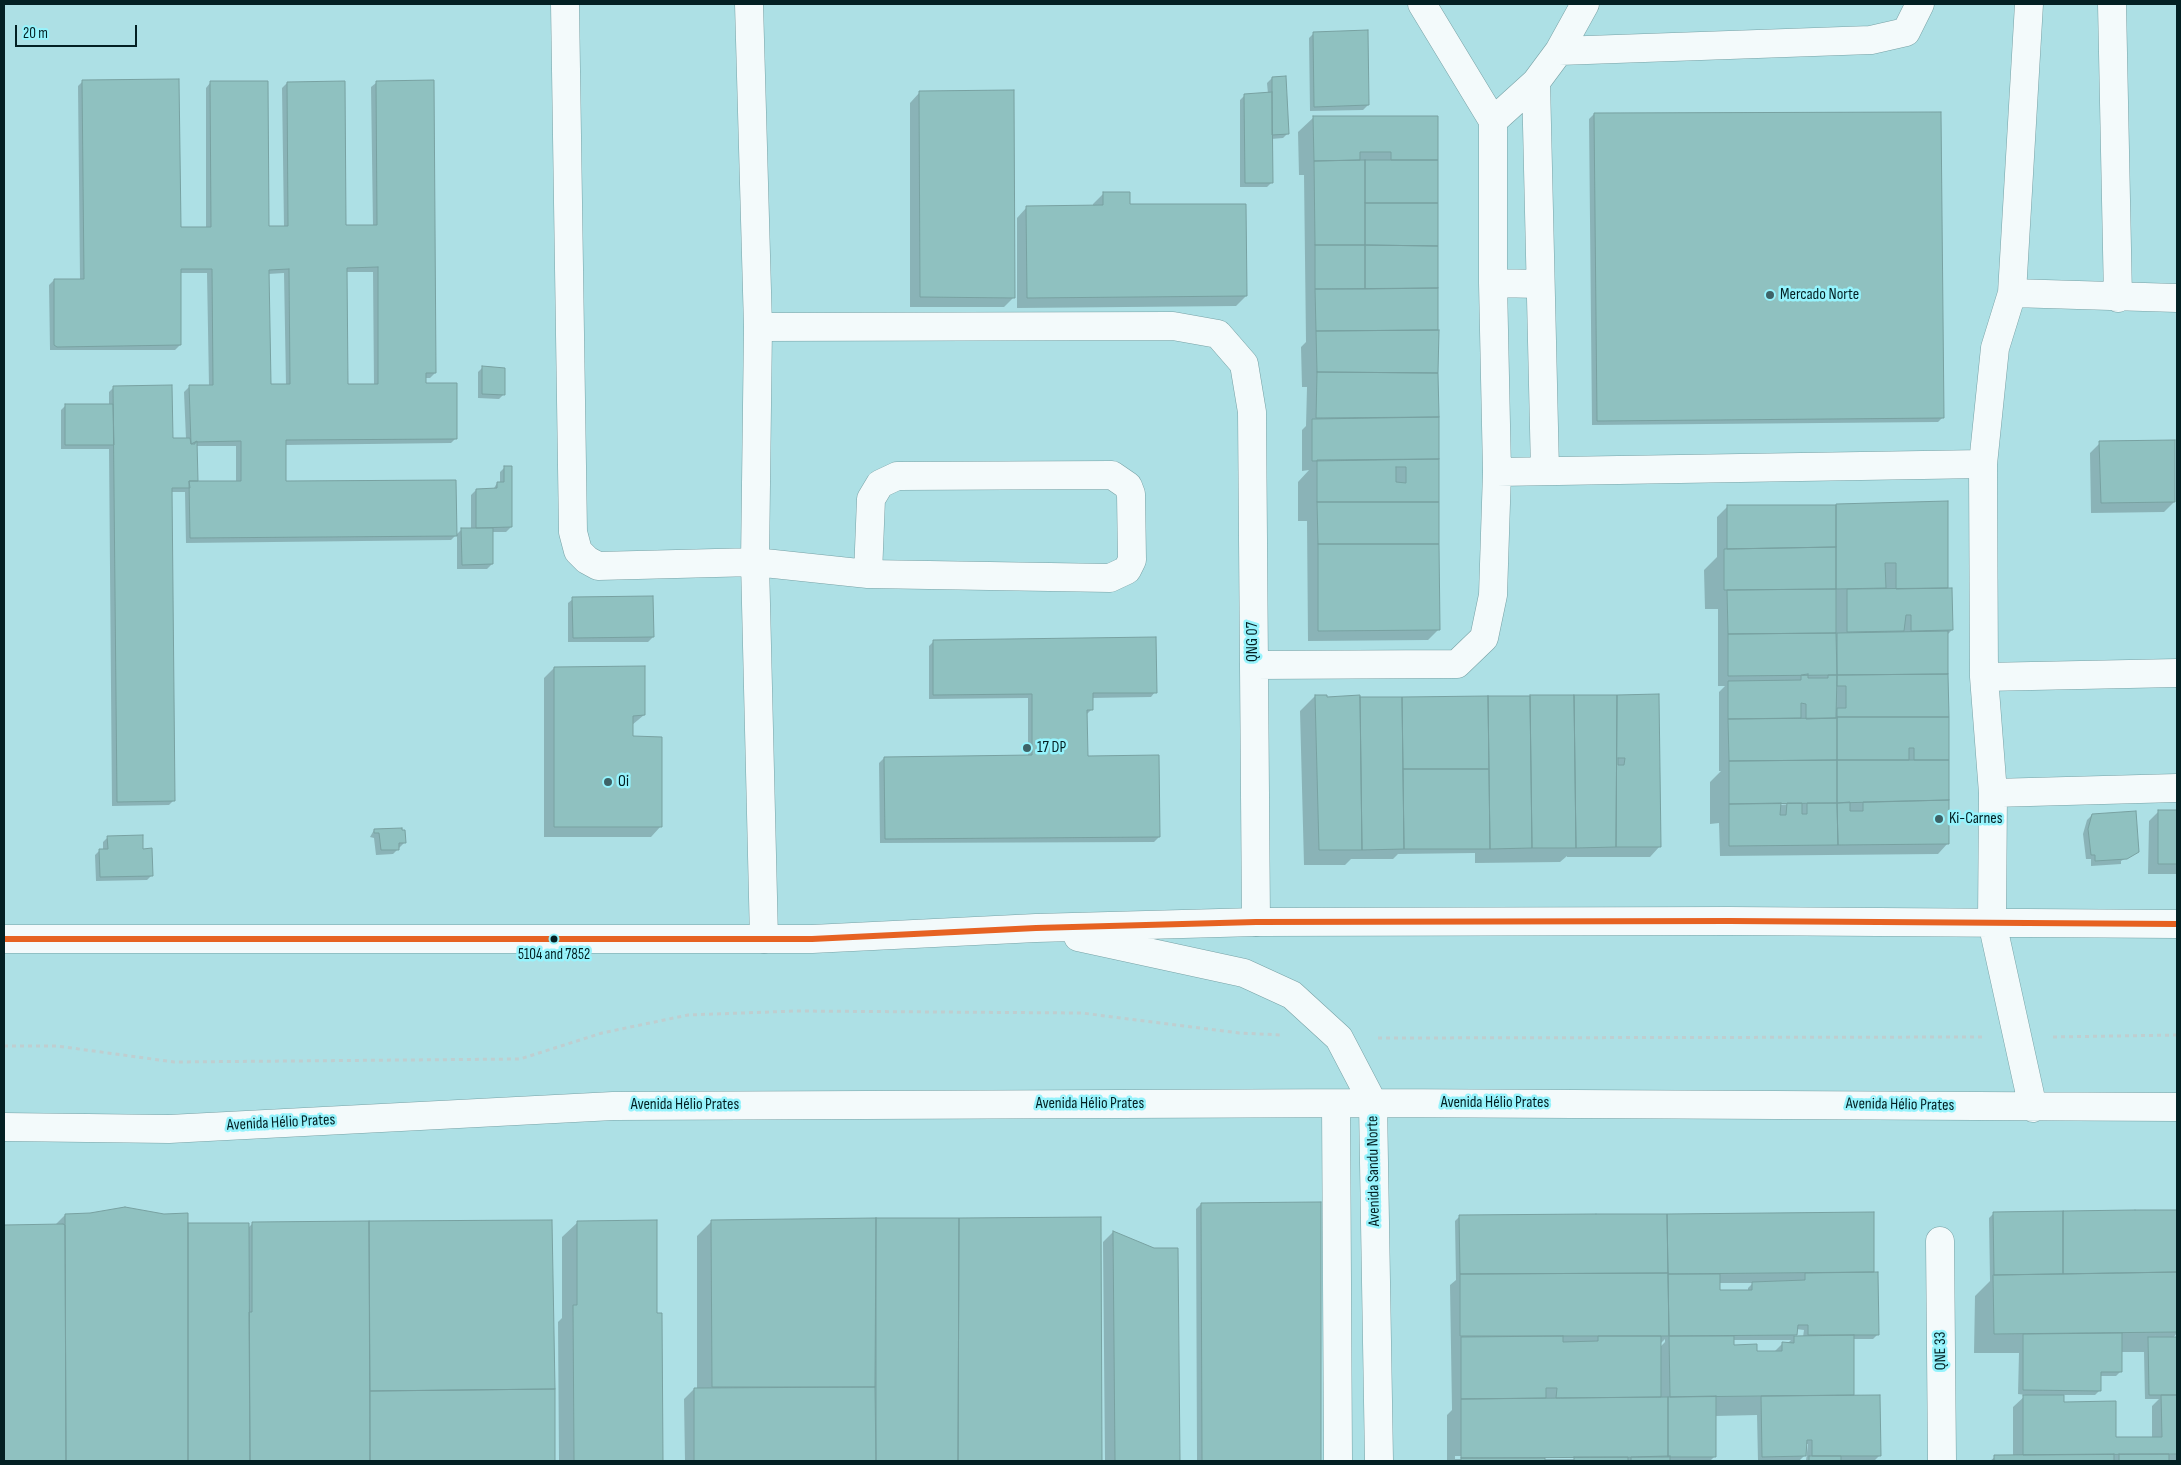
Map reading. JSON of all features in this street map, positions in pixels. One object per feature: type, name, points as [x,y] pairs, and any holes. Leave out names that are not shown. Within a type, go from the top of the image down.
[{"type":"main road","points":[[565,4],[574,542],[578,551],[587,560],[598,566],[755,562],[868,574],[1110,578],[1127,570],[1132,560],[1131,494],[1128,486],[1112,475],[897,476],[880,484],[871,499],[868,574]]},
{"type":"main road","points":[[748,4],[758,327],[755,562],[764,939]]},
{"type":"main road","points":[[1254,665],[1457,664],[1484,638],[1493,595],[1496,472],[1493,121],[1422,4]]},
{"type":"main road","points":[[1493,121],[1536,82],[1559,51],[1585,4]]},
{"type":"main road","points":[[1559,51],[1870,40],[1906,32],[1920,4]]},
{"type":"main road","points":[[2028,4],[2012,293],[1995,348],[1983,464],[1984,677],[1993,793],[1992,922],[2034,1108]]},
{"type":"main road","points":[[2112,4],[2118,298]]},
{"type":"main road","points":[[1536,82],[1545,471]]},
{"type":"main road","points":[[1493,282],[1540,284]]},
{"type":"main road","points":[[2012,293],[2118,298],[2177,298]]},
{"type":"main road","name":"QNG 07","points":[[758,327],[1173,326],[1218,334],[1244,364],[1252,412],[1256,922]]},
{"type":"main road","points":[[1496,472],[1983,464]]},
{"type":"main road","points":[[1984,677],[2177,673]]},
{"type":"main road","points":[[1993,793],[2177,788]]},
{"type":"main road","points":[[4,939],[812,939],[1036,928],[1256,922],[1992,922],[2177,924]]},
{"type":"main road","name":"Avenida Sandu Norte","points":[[1036,928],[1244,973],[1292,995],[1339,1038],[1373,1103],[1379,1461]]},
{"type":"main road","name":"Avenida Hélio Prates","points":[[4,1127],[169,1129],[613,1106],[1373,1103],[1792,1104],[2034,1108],[2177,1107]]},
{"type":"main road","points":[[1336,1104],[1338,1461]]},
{"type":"main road","name":"QNE 33","points":[[1940,1241],[1942,1461]]},
{"type":"path","points":[[4,1046],[57,1046],[174,1062],[520,1059],[602,1033],[688,1016],[796,1011],[1082,1013],[1239,1033],[1284,1035]]},
{"type":"path","points":[[1339,1038],[2177,1035]]},
{"type":"building","points":[[1368,30],[1369,105],[1314,107],[1313,32]]},
{"type":"building","points":[[1286,76],[1289,134],[1272,135],[1272,77]]},
{"type":"building","points":[[179,79],[181,227],[211,227],[210,81],[268,81],[269,226],[288,226],[287,82],[345,81],[346,225],[377,225],[376,81],[434,80],[436,373],[426,373],[426,383],[457,383],[457,439],[286,440],[286,481],[456,480],[457,536],[190,538],[189,481],[241,481],[241,441],[195,442],[195,444],[191,444],[189,385],[213,385],[212,269],[181,269],[181,345],[57,347],[54,345],[54,279],[84,279],[82,80]],"holes":[[[378,267],[378,384],[348,384],[347,268]],[[289,269],[290,384],[271,384],[269,270]]]},
{"type":"building","points":[[1014,90],[1015,298],[920,297],[919,91]]},
{"type":"building","points":[[1272,92],[1273,183],[1245,183],[1244,94]]},
{"type":"building","name":"Mercado Norte","points":[[1941,112],[1944,418],[1597,421],[1594,113]]},
{"type":"building","points":[[1313,116],[1438,116],[1438,160],[1391,160],[1391,152],[1360,152],[1360,160],[1314,161]]},
{"type":"building","points":[[1365,160],[1365,245],[1315,245],[1314,161]]},
{"type":"building","points":[[1365,160],[1438,160],[1438,203],[1365,203]]},
{"type":"building","points":[[1103,192],[1130,192],[1130,204],[1246,204],[1247,296],[1027,298],[1026,206],[1103,205]]},
{"type":"building","points":[[1365,203],[1438,203],[1438,246],[1365,245]]},
{"type":"building","points":[[1315,245],[1365,245],[1365,289],[1315,289]]},
{"type":"building","points":[[1365,245],[1438,246],[1438,288],[1365,289]]},
{"type":"building","points":[[1438,288],[1438,330],[1316,331],[1315,289]]},
{"type":"building","points":[[1439,330],[1438,373],[1317,372],[1316,331]]},
{"type":"building","points":[[482,366],[505,368],[505,395],[482,394]]},
{"type":"building","points":[[1317,372],[1438,373],[1439,417],[1316,418]]},
{"type":"building","points":[[172,385],[173,438],[190,438],[191,444],[197,441],[198,481],[189,481],[190,488],[172,488],[175,801],[117,802],[113,386]]},
{"type":"building","points":[[65,404],[113,404],[114,445],[65,445]]},
{"type":"building","points":[[1439,417],[1439,459],[1312,461],[1312,419]]},
{"type":"building","points":[[2175,440],[2175,502],[2101,503],[2099,441]]},
{"type":"building","points":[[1439,459],[1439,502],[1317,502],[1317,460]],"holes":[[[1396,467],[1406,467],[1406,483],[1396,482]]]},
{"type":"building","points":[[504,466],[512,466],[512,527],[476,528],[476,489],[497,488],[497,482],[504,482]]},
{"type":"building","points":[[1948,501],[1948,588],[1896,589],[1896,563],[1885,563],[1886,588],[1836,589],[1836,504]]},
{"type":"building","points":[[1317,502],[1439,502],[1439,544],[1318,544]]},
{"type":"building","points":[[1727,505],[1836,505],[1836,547],[1727,549]]},
{"type":"building","points":[[461,528],[493,528],[493,564],[462,565]]},
{"type":"building","points":[[1318,544],[1439,544],[1440,630],[1318,631]]},
{"type":"building","points":[[1836,547],[1836,589],[1724,590],[1724,549]]},
{"type":"building","points":[[1952,588],[1953,630],[1911,631],[1911,615],[1906,615],[1904,631],[1847,632],[1847,589]]},
{"type":"building","points":[[1836,589],[1836,633],[1728,634],[1727,590]]},
{"type":"building","points":[[653,596],[654,637],[573,638],[572,597]]},
{"type":"building","points":[[1948,631],[1948,674],[1837,675],[1837,633]]},
{"type":"building","points":[[1836,633],[1837,675],[1728,676],[1728,634]]},
{"type":"building","points":[[1156,637],[1157,693],[1093,693],[1093,710],[1087,710],[1088,756],[1159,755],[1160,837],[885,839],[884,757],[1032,755],[1032,694],[933,695],[933,640]]},
{"type":"building","name":"Oi","points":[[645,666],[645,715],[633,716],[633,736],[662,737],[662,827],[554,827],[554,667]]},
{"type":"building","points":[[1808,674],[1808,678],[1828,678],[1828,675],[1837,675],[1836,718],[1806,719],[1806,704],[1801,703],[1801,718],[1728,719],[1728,681],[1801,680],[1801,675]]},
{"type":"building","points":[[1948,674],[1949,717],[1837,717],[1837,708],[1846,708],[1846,686],[1837,686],[1837,675]]},
{"type":"building","points":[[1659,694],[1661,847],[1616,847],[1617,695]],"holes":[[[1618,758],[1625,758],[1624,765],[1618,765]]]},
{"type":"building","points":[[1315,695],[1327,695],[1327,697],[1360,695],[1362,850],[1319,850]]},
{"type":"building","points":[[1530,695],[1574,695],[1576,848],[1532,848]]},
{"type":"building","points":[[1574,695],[1617,695],[1616,847],[1576,848]]},
{"type":"building","points":[[1488,696],[1489,769],[1403,769],[1402,697]]},
{"type":"building","points":[[1488,696],[1530,696],[1532,848],[1490,849]]},
{"type":"building","points":[[1360,697],[1402,697],[1404,849],[1362,850]]},
{"type":"building","points":[[1837,717],[1949,717],[1949,760],[1914,760],[1914,748],[1909,748],[1909,760],[1837,760]]},
{"type":"building","points":[[1837,718],[1837,760],[1729,761],[1728,719]]},
{"type":"building","points":[[1837,760],[1837,803],[1729,804],[1729,761]]},
{"type":"building","points":[[1837,760],[1949,760],[1949,800],[1837,803]]},
{"type":"building","points":[[1403,769],[1489,769],[1490,849],[1404,849]]},
{"type":"building","points":[[1949,800],[1949,844],[1838,845],[1837,803],[1850,802],[1850,811],[1863,811],[1863,802]]},
{"type":"building","points":[[1781,803],[1780,815],[1786,815],[1787,803],[1802,803],[1802,814],[1807,814],[1807,803],[1837,803],[1838,845],[1729,846],[1729,804]]},
{"type":"building","points":[[2158,810],[2177,810],[2177,864],[2158,864]]},
{"type":"building","points":[[2136,811],[2139,852],[2127,859],[2095,861],[2095,855],[2091,855],[2088,829],[2092,814]]},
{"type":"building","points":[[402,828],[402,830],[405,830],[406,843],[399,843],[399,850],[381,850],[379,833],[374,833],[374,829]]},
{"type":"building","points":[[143,835],[143,849],[152,848],[153,876],[100,877],[99,849],[108,849],[107,836]]},
{"type":"building","points":[[1321,1202],[1321,1461],[1202,1461],[1201,1203]]},
{"type":"building","points":[[125,1207],[164,1214],[188,1213],[188,1461],[66,1461],[65,1214],[90,1213]]},
{"type":"building","points":[[2177,1210],[2177,1272],[2063,1274],[2063,1211]]},
{"type":"building","points":[[2063,1211],[2063,1274],[1994,1275],[1993,1212]]},
{"type":"building","points":[[1874,1212],[1874,1272],[1668,1274],[1667,1214]]},
{"type":"building","points":[[1667,1214],[1668,1273],[1460,1274],[1459,1215]]},
{"type":"building","points":[[1101,1217],[1102,1461],[958,1461],[959,1218]]},
{"type":"building","points":[[876,1218],[875,1387],[712,1387],[711,1220]]},
{"type":"building","points":[[876,1218],[959,1218],[958,1461],[876,1461]]},
{"type":"building","points":[[552,1220],[555,1389],[370,1391],[369,1221]]},
{"type":"building","points":[[657,1220],[657,1313],[662,1313],[663,1461],[574,1461],[573,1305],[577,1305],[577,1221]]},
{"type":"building","points":[[369,1221],[370,1461],[250,1461],[249,1312],[252,1312],[252,1222]]},
{"type":"building","points":[[188,1223],[249,1223],[250,1461],[188,1461]]},
{"type":"building","points":[[4,1225],[65,1225],[66,1461],[4,1461]]},
{"type":"building","points":[[1113,1231],[1154,1248],[1178,1248],[1180,1461],[1115,1461]]},
{"type":"building","points":[[1878,1272],[1879,1335],[1808,1335],[1808,1325],[1798,1325],[1797,1335],[1669,1336],[1668,1274],[1720,1274],[1720,1290],[1752,1290],[1752,1282],[1805,1280],[1805,1273]]},
{"type":"building","points":[[2177,1272],[2177,1332],[1994,1334],[1993,1275]]},
{"type":"building","points":[[1668,1273],[1669,1336],[1460,1336],[1460,1274]]},
{"type":"building","points":[[2122,1333],[2122,1372],[2101,1372],[2101,1391],[2023,1390],[2023,1334]]},
{"type":"building","points":[[1854,1335],[1854,1395],[1670,1397],[1669,1336],[1734,1336],[1734,1345],[1757,1344],[1757,1351],[1782,1351],[1782,1342],[1794,1343],[1794,1336]]},
{"type":"building","points":[[1563,1336],[1563,1342],[1598,1341],[1598,1336],[1661,1336],[1661,1397],[1556,1398],[1557,1388],[1546,1388],[1546,1398],[1461,1399],[1461,1337]]},
{"type":"building","points":[[2148,1337],[2177,1337],[2177,1395],[2149,1395]]},
{"type":"building","points":[[875,1387],[876,1461],[694,1461],[694,1388]]},
{"type":"building","points":[[555,1389],[555,1461],[370,1461],[370,1391]]},
{"type":"building","points":[[1880,1395],[1881,1456],[1812,1456],[1812,1440],[1807,1440],[1806,1456],[1762,1457],[1761,1396]]},
{"type":"building","points":[[2023,1395],[2064,1395],[2064,1402],[2116,1401],[2116,1437],[2162,1437],[2161,1395],[2177,1395],[2177,1454],[2023,1455]]},
{"type":"building","points":[[1716,1396],[1716,1457],[1668,1457],[1668,1397]]},
{"type":"building","points":[[1668,1397],[1668,1457],[1461,1458],[1461,1399]]},
{"type":"building","points":[[2114,1454],[2114,1461],[1994,1461],[1994,1455]]},
{"type":"building","points":[[2119,1454],[2169,1454],[2169,1461],[2119,1461]]},
{"type":"building","points":[[1670,1456],[1670,1461],[1631,1461],[1631,1457]]},
{"type":"building","points":[[1809,1456],[1841,1456],[1841,1461],[1809,1461]]},
{"type":"building","points":[[1574,1457],[1628,1457],[1628,1461],[1574,1461]]},
{"type":"building","points":[[1461,1458],[1545,1458],[1545,1461],[1461,1461]]},
{"type":"transit line","points":[[4,939],[812,939],[1036,928],[1256,922],[1729,921],[2177,924]]},
{"type":"place","name":"Mercado Norte","points":[[1770,295]]},
{"type":"place","name":"17 DP","points":[[1027,748]]},
{"type":"place","name":"Oi","points":[[608,782]]},
{"type":"place","name":"Ki-Carnes","points":[[1939,819]]},
{"type":"place","name":"5104 and 7852","points":[[554,939]]}]
